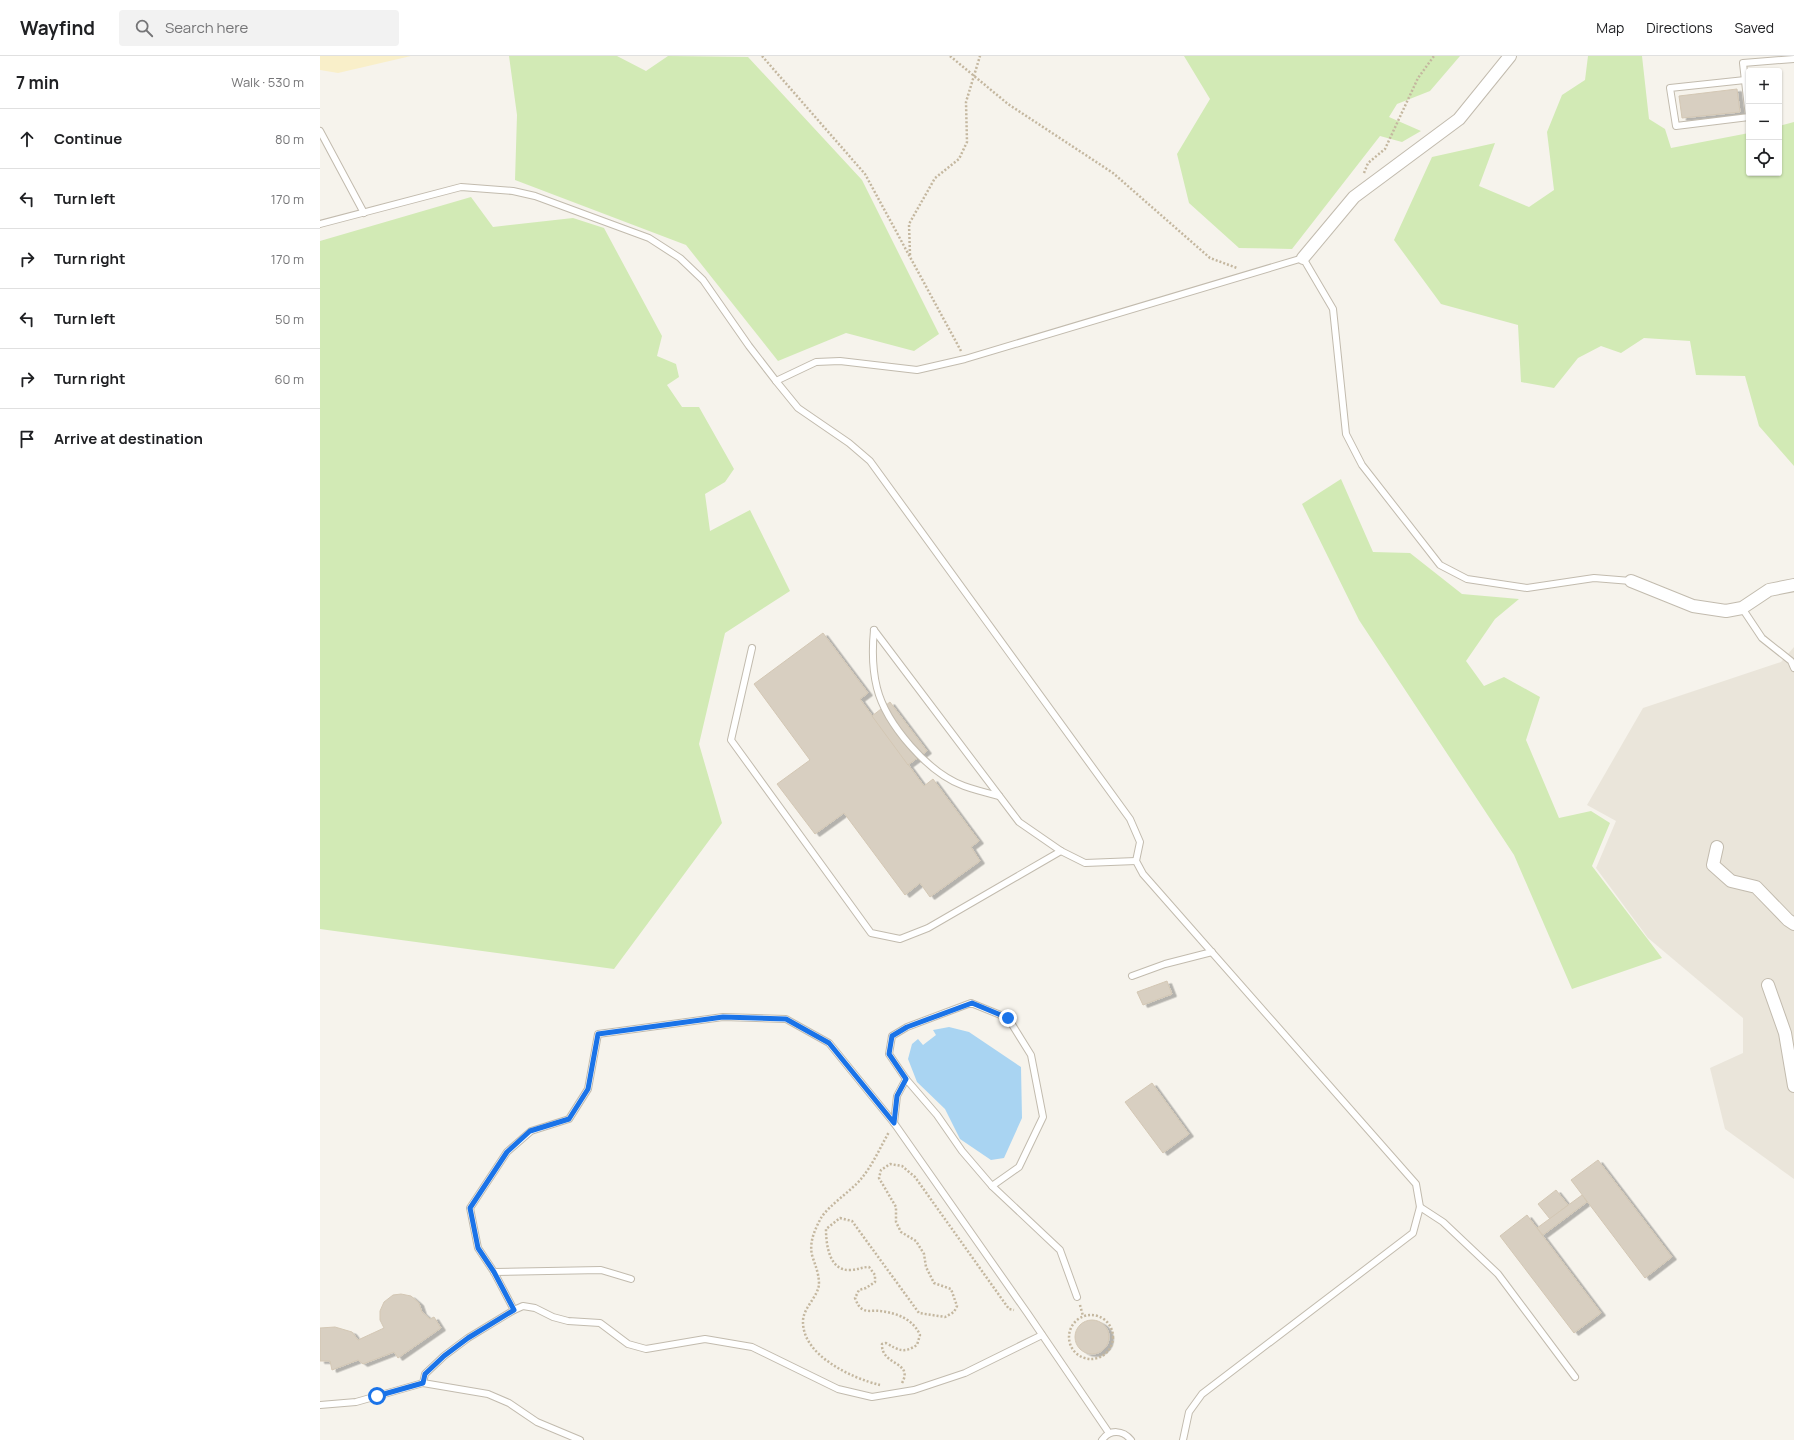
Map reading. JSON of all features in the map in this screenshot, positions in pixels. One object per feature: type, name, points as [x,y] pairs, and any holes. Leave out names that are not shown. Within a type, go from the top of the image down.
[{"type":"street","points":[[1303,258],[1354,197],[1459,119],[1510,56]]},
{"type":"street","points":[[1631,581],[1693,606],[1726,611],[1742,608],[1769,590],[1794,585]]},
{"type":"street","points":[[1717,847],[1713,865],[1731,881],[1756,886],[1788,920],[1794,924]]},
{"type":"street","points":[[1768,985],[1786,1032],[1794,1086]]},
{"type":"lane","points":[[1748,104],[1743,63],[1794,59]]},
{"type":"lane","points":[[1745,80],[1670,88],[1676,126],[1746,117]]},
{"type":"lane","points":[[320,131],[364,213]]},
{"type":"lane","points":[[320,224],[461,187],[472,187],[535,196],[649,238],[680,258],[703,280],[749,346],[798,408],[849,443],[870,461],[1130,819],[1140,842],[1136,861],[1143,874],[1416,1184],[1420,1207],[1413,1233],[1202,1394],[1189,1412],[1183,1440]]},
{"type":"lane","points":[[776,380],[816,362],[840,361],[917,370],[966,359],[1303,258],[1333,309],[1346,434],[1362,465],[1440,565],[1466,579],[1527,588],[1594,578],[1631,581]]},
{"type":"lane","points":[[1742,608],[1762,638],[1790,662],[1794,668]]},
{"type":"lane","points":[[999,796],[963,786],[939,772],[917,753],[885,711],[877,688],[872,658],[874,630],[999,796],[1018,822],[1061,851],[1085,863],[1136,861]]},
{"type":"lane","points":[[752,648],[731,740],[871,933],[900,938],[928,928],[1061,851]]},
{"type":"lane","points":[[1132,976],[1165,964],[1212,952]]},
{"type":"lane","points":[[992,1186],[1019,1167],[1042,1117],[1031,1055],[1008,1018],[972,1003],[907,1027],[892,1036],[889,1054],[906,1079],[937,1115],[962,1151],[992,1186],[1060,1250],[1077,1297]]},
{"type":"lane","points":[[514,1310],[494,1272],[478,1248],[470,1208],[507,1152],[530,1131],[569,1119],[588,1089],[598,1034],[723,1017],[786,1019],[829,1043],[894,1123],[1028,1314],[1109,1433]]},
{"type":"lane","points":[[894,1123],[897,1096],[906,1079]]},
{"type":"lane","points":[[1420,1207],[1443,1222],[1498,1274],[1575,1377]]},
{"type":"lane","points":[[494,1272],[601,1270],[631,1279]]},
{"type":"lane","points":[[423,1383],[425,1374],[444,1356],[468,1338],[522,1306],[535,1308],[553,1317],[568,1321],[600,1323],[628,1344],[646,1348],[705,1339],[752,1346],[838,1389],[872,1397],[914,1390],[965,1372],[1042,1335]]},
{"type":"lane","points":[[320,1405],[356,1402],[423,1383],[488,1394],[509,1403],[537,1422],[580,1440]]},
{"type":"lane","points":[[1102,1440],[1109,1433],[1118,1432],[1127,1435],[1131,1440]]},
{"type":"path","points":[[762,56],[865,174],[966,359]]},
{"type":"path","points":[[950,56],[1008,104],[1113,173],[1210,258],[1252,273]]},
{"type":"path","points":[[911,258],[909,224],[934,178],[959,159],[967,142],[966,102],[980,56]]},
{"type":"path","points":[[1363,177],[1368,163],[1385,148],[1418,78],[1434,56]]},
{"type":"path","points":[[888,1387],[866,1382],[829,1363],[811,1346],[804,1331],[803,1319],[819,1286],[818,1270],[812,1254],[811,1240],[822,1216],[861,1179],[894,1123]]},
{"type":"path","points":[[895,1385],[902,1384],[905,1378],[904,1370],[899,1364],[887,1358],[882,1351],[882,1344],[886,1343],[900,1351],[909,1350],[917,1345],[920,1335],[916,1326],[904,1318],[880,1311],[864,1310],[858,1306],[855,1298],[859,1290],[866,1288],[875,1282],[875,1275],[869,1267],[844,1270],[836,1264],[828,1252],[826,1242],[826,1228],[840,1218],[852,1221],[919,1313],[945,1317],[954,1312],[956,1306],[951,1289],[934,1283],[926,1267],[924,1254],[916,1241],[901,1232],[896,1222],[896,1207],[879,1178],[881,1170],[890,1164],[902,1166],[915,1177],[1009,1309],[1028,1314]]},
{"type":"path","points":[[1090,1315],[1104,1319],[1109,1324],[1113,1337],[1109,1350],[1104,1355],[1090,1359],[1077,1354],[1069,1341],[1069,1333],[1077,1320],[1090,1315]]},
{"type":"shaded area","points":[[1794,647],[1794,1179],[1725,1129],[1710,1068],[1743,1053],[1743,1018],[1648,938],[1596,868],[1616,821],[1587,805],[1643,708],[1781,662]]},
{"type":"green space","points":[[509,56],[617,56],[646,71],[668,56],[748,57],[862,180],[939,334],[914,351],[846,333],[778,361],[686,245],[515,180],[517,115]]},
{"type":"green space","points":[[1184,56],[1460,56],[1430,91],[1397,104],[1389,117],[1421,131],[1402,142],[1380,136],[1292,249],[1239,248],[1189,203],[1177,154],[1210,99]]},
{"type":"green space","points":[[1588,56],[1642,56],[1649,119],[1665,129],[1671,148],[1746,134],[1746,176],[1782,176],[1782,125],[1794,122],[1794,466],[1759,426],[1745,376],[1696,375],[1690,341],[1644,338],[1621,353],[1601,346],[1578,358],[1554,388],[1521,382],[1518,325],[1441,304],[1394,240],[1432,157],[1495,143],[1479,186],[1529,207],[1554,190],[1547,132],[1562,95],[1585,80]]},
{"type":"green space","points":[[471,197],[493,227],[573,218],[604,228],[662,336],[657,356],[676,364],[679,377],[667,385],[682,407],[699,407],[734,469],[725,482],[705,494],[710,531],[750,510],[790,591],[725,633],[699,744],[722,823],[614,969],[320,929],[320,241]]},
{"type":"green space","points":[[1341,479],[1373,552],[1410,553],[1462,594],[1519,599],[1495,619],[1466,661],[1484,686],[1504,677],[1540,697],[1526,740],[1559,818],[1591,811],[1610,823],[1592,866],[1662,958],[1572,989],[1514,855],[1359,620],[1302,504]]},
{"type":"sand","points":[[320,56],[411,56],[338,73],[320,70]]},
{"type":"water","points":[[949,1027],[969,1032],[1021,1067],[1022,1118],[1004,1158],[991,1160],[960,1139],[945,1109],[917,1082],[908,1059],[912,1044],[918,1039],[923,1045],[936,1035],[933,1030]]},
{"type":"building","points":[[1737,89],[1740,112],[1682,118],[1679,96]]},
{"type":"building","points":[[823,633],[868,693],[860,699],[924,786],[933,779],[979,841],[971,847],[980,861],[930,897],[920,883],[905,895],[844,813],[815,834],[777,784],[810,760],[754,684]]},
{"type":"building","points":[[890,702],[927,751],[908,765],[872,716]]},
{"type":"building","points":[[1167,981],[1172,994],[1143,1005],[1137,992]]},
{"type":"building","points":[[1152,1083],[1189,1134],[1163,1153],[1125,1102]]},
{"type":"building","points":[[1598,1160],[1672,1257],[1645,1278],[1571,1180]]},
{"type":"building","points":[[1556,1190],[1568,1205],[1550,1219],[1538,1204]]},
{"type":"building","points":[[1582,1195],[1587,1202],[1543,1235],[1537,1228]]},
{"type":"building","points":[[1527,1215],[1601,1313],[1574,1333],[1500,1236]]},
{"type":"building","points":[[401,1294],[411,1296],[419,1303],[422,1312],[430,1319],[434,1317],[441,1328],[398,1358],[394,1352],[363,1364],[358,1360],[332,1370],[330,1361],[320,1361],[320,1328],[335,1327],[352,1332],[358,1340],[384,1328],[380,1320],[380,1311],[384,1302],[393,1295]]},
{"type":"building","points":[[1089,1320],[1095,1320],[1099,1321],[1106,1327],[1109,1337],[1108,1344],[1102,1351],[1095,1354],[1089,1354],[1085,1353],[1078,1347],[1075,1340],[1075,1334],[1076,1330],[1082,1323]]},
{"type":"route","points":[[377,1396],[423,1383],[425,1374],[444,1356],[468,1338],[514,1310],[494,1272],[478,1248],[470,1208],[507,1152],[530,1131],[569,1119],[588,1089],[598,1034],[723,1017],[786,1019],[829,1043],[894,1123],[897,1096],[906,1079],[889,1054],[892,1036],[907,1027],[972,1003],[1008,1018]]}]
